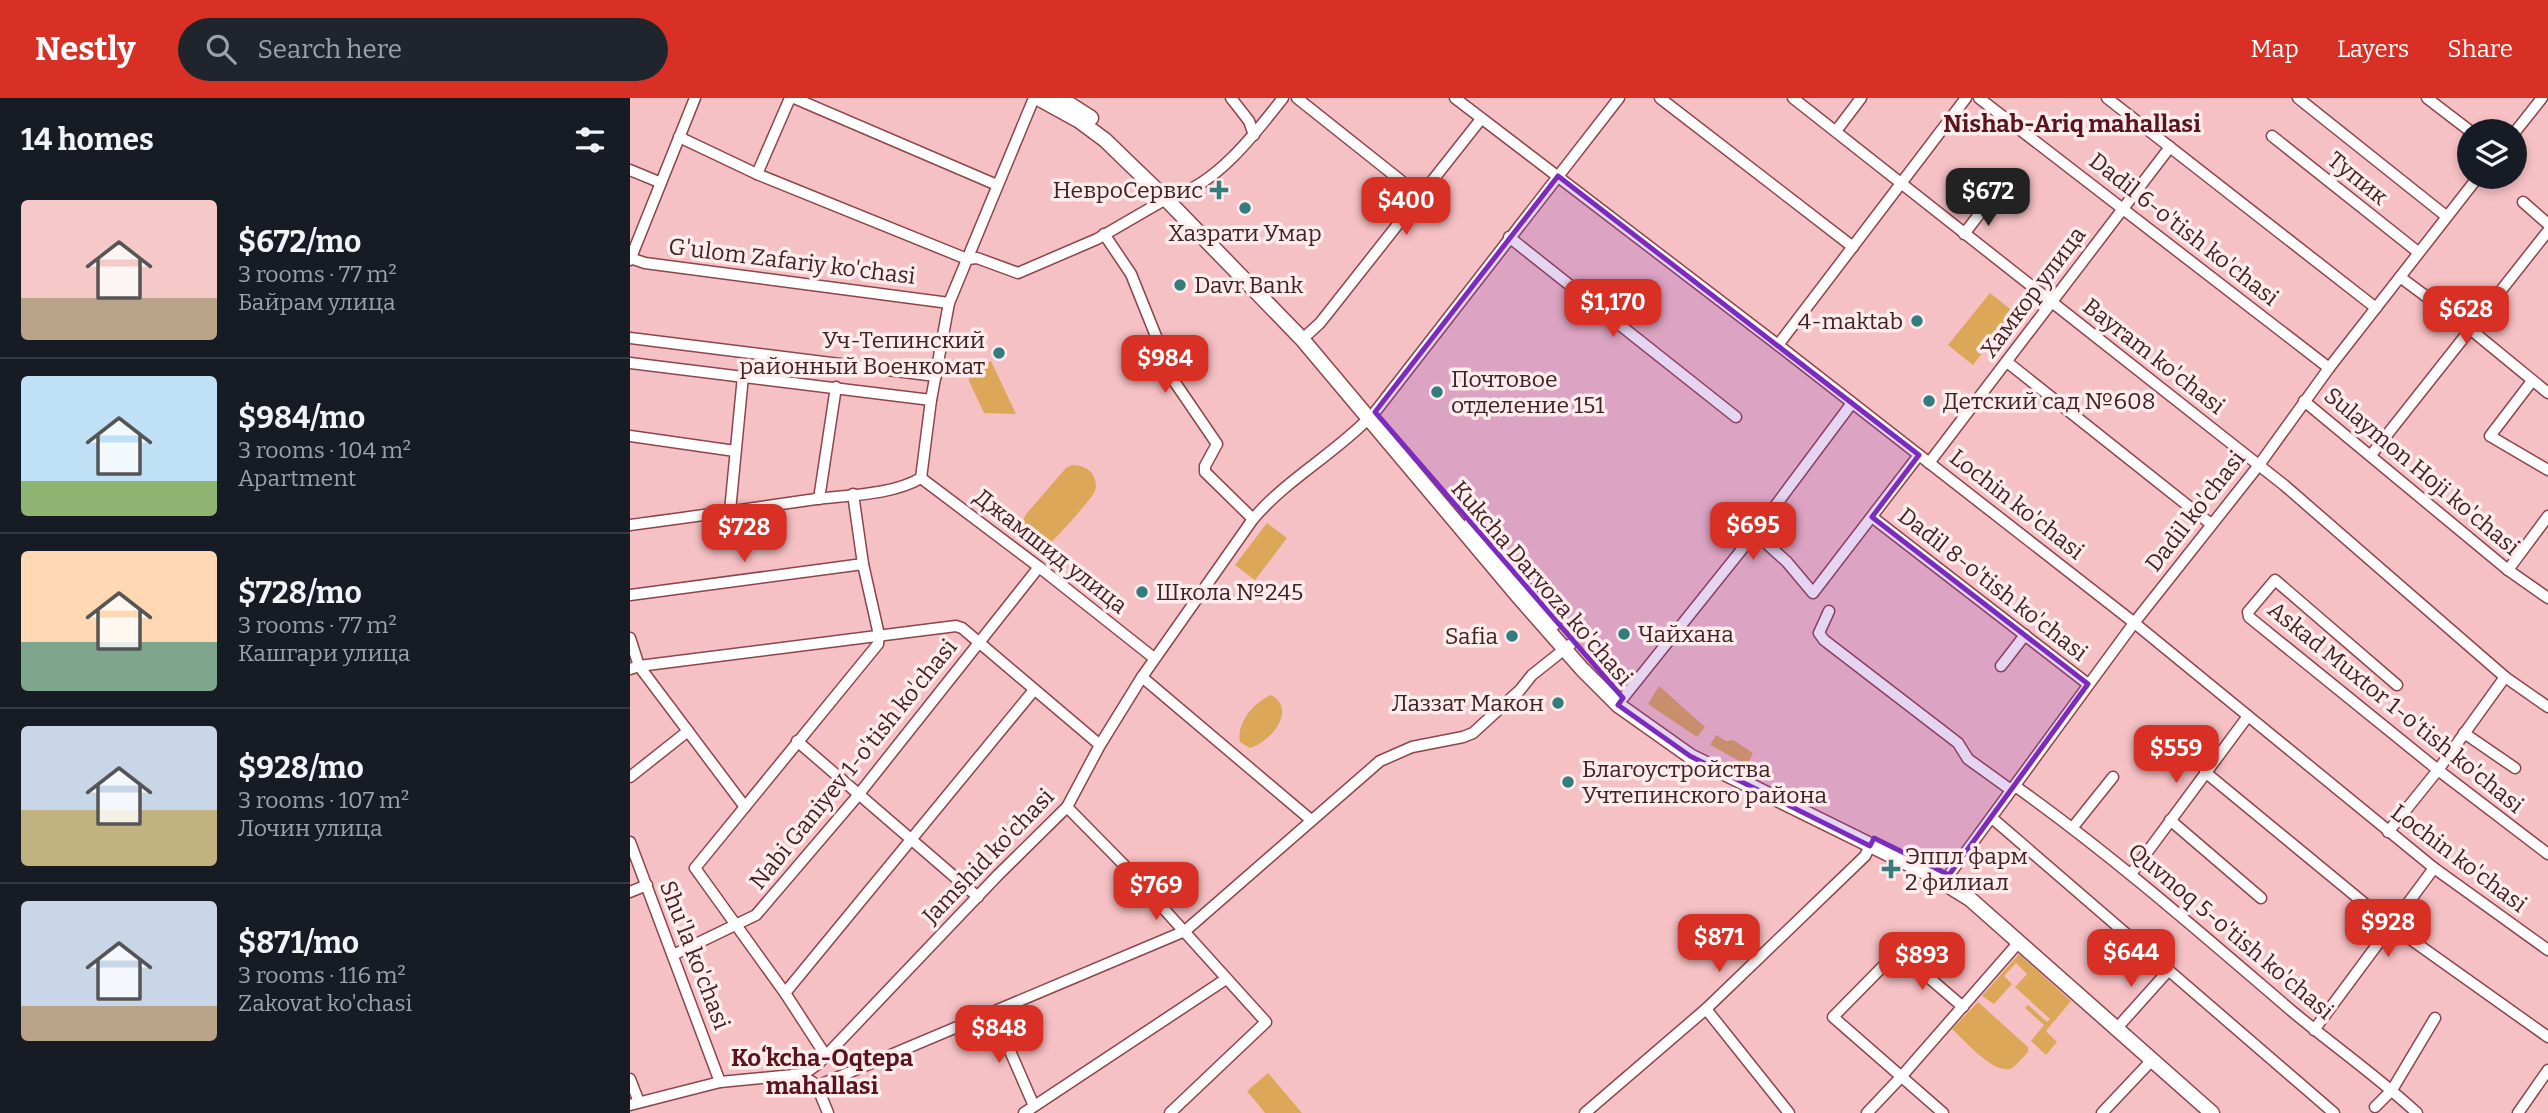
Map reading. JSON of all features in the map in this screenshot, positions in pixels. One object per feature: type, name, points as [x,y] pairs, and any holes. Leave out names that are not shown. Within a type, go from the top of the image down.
[{"type":"main road","name":"Kukcha Darvoza ko'chasi","points":[[1036,98],[1098,135],[1171,197]]},
{"type":"main road","name":"Kukcha Darvoza ko'chasi","points":[[1068,100],[1111,134],[1305,336],[1568,647],[1620,701],[1695,748],[1947,879],[2021,939],[2119,1025],[2212,1113]]},
{"type":"main road","name":"Kukcha Darvoza ko'chasi","points":[[2155,1057],[2225,1113]]},
{"type":"street","points":[[757,174],[792,98],[997,185]]},
{"type":"street","points":[[630,525],[893,488],[921,478],[931,400],[949,303],[1036,98]]},
{"type":"street","points":[[1231,98],[1248,121],[1254,135]]},
{"type":"street","points":[[679,137],[757,174],[967,259],[977,258],[1013,272],[1024,273],[1171,197],[1187,192],[1220,168],[1254,135],[1283,98]]},
{"type":"street","points":[[1297,98],[1419,195]]},
{"type":"street","name":"Lochin ko'chasi","points":[[1455,98],[1778,345],[2134,623],[2434,868],[2548,950]]},
{"type":"street","name":"Jamshid ko'chasi","points":[[804,1074],[826,1056],[1067,807],[1100,745],[1142,677],[1253,519],[1269,500],[1314,462],[1352,435],[1373,414],[1619,98]]},
{"type":"street","points":[[1660,98],[1853,247]]},
{"type":"street","name":"Bayram ko'chasi","points":[[1793,98],[2259,465],[2505,677],[2548,707]]},
{"type":"street","points":[[1836,131],[1861,98]]},
{"type":"street","points":[[1778,345],[1966,98]]},
{"type":"street","name":"Dadil 6-o'tish ko'chasi","points":[[1979,98],[2329,368]]},
{"type":"street","points":[[2107,98],[2376,308]]},
{"type":"street","points":[[2298,98],[2446,216]]},
{"type":"street","points":[[2427,98],[2457,121]]},
{"type":"street","points":[[630,258],[679,137],[690,99]]},
{"type":"street","points":[[2527,119],[2545,99]]},
{"type":"street","points":[[1305,336],[1320,323],[1481,119]]},
{"type":"street","name":"Тупик","points":[[2272,136],[2418,253]]},
{"type":"street","name":"Хамкор улица","points":[[1929,463],[2170,147]]},
{"type":"street","points":[[630,170],[660,182]]},
{"type":"street","name":"Dadil ko'chasi","points":[[1947,879],[2134,623],[2259,465],[2329,368],[2468,189]]},
{"type":"street","points":[[2523,202],[2548,224]]},
{"type":"street","points":[[1964,234],[1987,204]]},
{"type":"street","points":[[2371,455],[2548,231]]},
{"type":"street","points":[[1104,234],[1131,274],[1174,381],[1217,444],[1205,466],[1205,472],[1253,519]]},
{"type":"street","points":[[1509,237],[1736,417]]},
{"type":"street","name":"G'ulom Zafariy ko'chasi","points":[[630,258],[645,263],[949,303]]},
{"type":"street","points":[[2400,277],[2470,329],[2540,387]]},
{"type":"street","points":[[630,338],[936,376]]},
{"type":"street","points":[[2007,362],[2211,524]]},
{"type":"street","points":[[630,363],[931,400]]},
{"type":"street","points":[[730,511],[743,376]]},
{"type":"street","points":[[2548,377],[2490,436],[2548,470]]},
{"type":"street","points":[[820,499],[836,387]]},
{"type":"street","name":"Sulaymon Hoji ko'chasi","points":[[2304,401],[2508,570],[2548,598]]},
{"type":"street","points":[[1620,701],[1755,533],[1852,403]]},
{"type":"street","points":[[630,436],[735,451]]},
{"type":"street","points":[[1755,533],[1787,562],[1813,593],[1919,455]]},
{"type":"street","name":"Джамшид улица","points":[[921,478],[1039,567],[1154,659]]},
{"type":"street","points":[[826,1056],[785,993],[695,868],[878,644],[879,635],[863,564],[853,494]]},
{"type":"street","points":[[2508,570],[2548,516]]},
{"type":"street","name":"Dadil 8-o'tish ko'chasi","points":[[1872,517],[2088,684]]},
{"type":"street","points":[[630,594],[863,564]]},
{"type":"street","name":"Nabi Ganiyev 1-o'tish ko'chasi","points":[[673,955],[756,915],[858,795],[1039,567]]},
{"type":"street","name":"Askad Muxtor 1-o'tish ko'chasi","points":[[2397,685],[2276,580],[2248,612],[2249,617],[2438,770],[2548,854]]},
{"type":"street","name":"Quvnoq 5-o'tish ko'chasi","points":[[1829,611],[1819,632],[1824,640],[1958,743],[1968,759],[2073,827],[2417,1113]]},
{"type":"street","points":[[634,668],[956,626],[962,628],[1100,745]]},
{"type":"street","points":[[2001,666],[2025,635]]},
{"type":"street","points":[[630,638],[634,668],[688,731],[745,807]]},
{"type":"street","points":[[817,1086],[1185,931],[1380,761],[1412,747],[1473,733],[1520,690],[1532,675],[1568,647]]},
{"type":"street","points":[[1142,677],[1311,820]]},
{"type":"street","points":[[2388,832],[2438,770],[2505,677]]},
{"type":"street","points":[[785,993],[1034,690]]},
{"type":"street","points":[[2131,874],[2248,716]]},
{"type":"street","points":[[630,777],[688,731]]},
{"type":"street","points":[[2464,733],[2515,768]]},
{"type":"street","points":[[797,741],[978,897]]},
{"type":"street","points":[[2206,772],[2392,926],[2548,1037]]},
{"type":"street","points":[[2073,827],[2113,777]]},
{"type":"street","points":[[1067,807],[1185,931],[1266,1022],[1170,1113]]},
{"type":"street","points":[[1992,818],[2333,1113]]},
{"type":"street","points":[[2170,820],[2261,898]]},
{"type":"street","name":"Shu'la ko'chasi","points":[[630,842],[720,1082]]},
{"type":"street","points":[[1585,1113],[1706,1009],[1861,859],[1872,842]]},
{"type":"street","points":[[2314,1030],[2434,868]]},
{"type":"street","points":[[630,891],[647,885]]},
{"type":"street","points":[[1867,1113],[2021,939]]},
{"type":"street","points":[[1943,1113],[1833,1017],[1898,951],[1963,1007]]},
{"type":"street","points":[[2119,1025],[2169,970]]},
{"type":"street","points":[[1024,1113],[1226,979]]},
{"type":"street","points":[[1706,1009],[1789,1113]]},
{"type":"street","points":[[993,1012],[1034,1106]]},
{"type":"street","points":[[2375,1107],[2392,1090],[2435,1018]]},
{"type":"street","points":[[2102,1113],[2155,1057]]},
{"type":"street","points":[[2518,1113],[2548,1070]]},
{"type":"street","points":[[630,1079],[635,1103],[720,1082],[804,1074],[817,1086],[828,1113]]},
{"type":"highlighted area","points":[[1558,176],[1919,455],[1872,517],[2088,684],[1949,875],[1874,838],[1870,846],[1690,756],[1618,705],[1623,698],[1375,412]]},
{"type":"shaded area","points":[[1990,293],[2014,312],[1973,365],[1948,345]]},
{"type":"shaded area","points":[[991,361],[1016,414],[984,413],[969,381],[970,372]]},
{"type":"shaded area","points":[[1072,465],[1082,466],[1090,471],[1095,481],[1095,491],[1051,542],[1040,547],[1033,546],[1028,543],[1023,532],[1024,519],[1066,468]]},
{"type":"shaded area","points":[[1267,523],[1287,538],[1255,580],[1235,565]]},
{"type":"shaded area","points":[[1659,686],[1705,727],[1697,737],[1648,704]]},
{"type":"shaded area","points":[[1271,695],[1279,701],[1282,709],[1278,725],[1266,739],[1250,748],[1240,742],[1241,728],[1253,708]]},
{"type":"shaded area","points":[[1716,735],[1726,741],[1733,740],[1753,753],[1747,765],[1710,745]]},
{"type":"shaded area","points":[[2019,954],[2071,1001],[2046,1031],[2057,1042],[2046,1055],[2031,1041],[2044,1025],[2025,1008],[2028,1005],[2047,1022],[2050,1019],[2015,987],[2027,974],[2016,963],[2004,976],[2012,984],[1994,1004],[1982,996]]},
{"type":"shaded area","points":[[1978,1002],[2028,1047],[2028,1052],[2012,1068],[1997,1067],[1989,1062],[1952,1029]]},
{"type":"shaded area","points":[[1268,1073],[1302,1113],[1265,1113],[1247,1091]]},
{"type":"place","name":"НевроСервис","points":[[1219,190]]},
{"type":"place","name":"Хазрати Умар","points":[[1245,208]]},
{"type":"place","name":"Davr Bank","points":[[1180,285]]},
{"type":"place","name":"4-maktab","points":[[1917,321]]},
{"type":"place","name":"Уч-Тепинский районный Военкомат","points":[[999,353]]},
{"type":"place","name":"Почтовое отделение 151","points":[[1437,392]]},
{"type":"place","name":"Детский сад №608","points":[[1929,401]]},
{"type":"place","name":"Школа №245","points":[[1142,592]]},
{"type":"place","name":"Чайхана","points":[[1624,634]]},
{"type":"place","name":"Safia","points":[[1512,636]]},
{"type":"place","name":"Лаззат Макон","points":[[1558,703]]},
{"type":"place","name":"Благоустройства Учтепинского района","points":[[1568,782]]},
{"type":"place","name":"Эппл фарм 2 филиал","points":[[1891,869]]},
{"type":"district","name":"Nishab-Ariq mahallasi","points":[[2072,124]]},
{"type":"district","name":"Koʻkcha-Oqtepa mahallasi","points":[[822,1072]]}]
